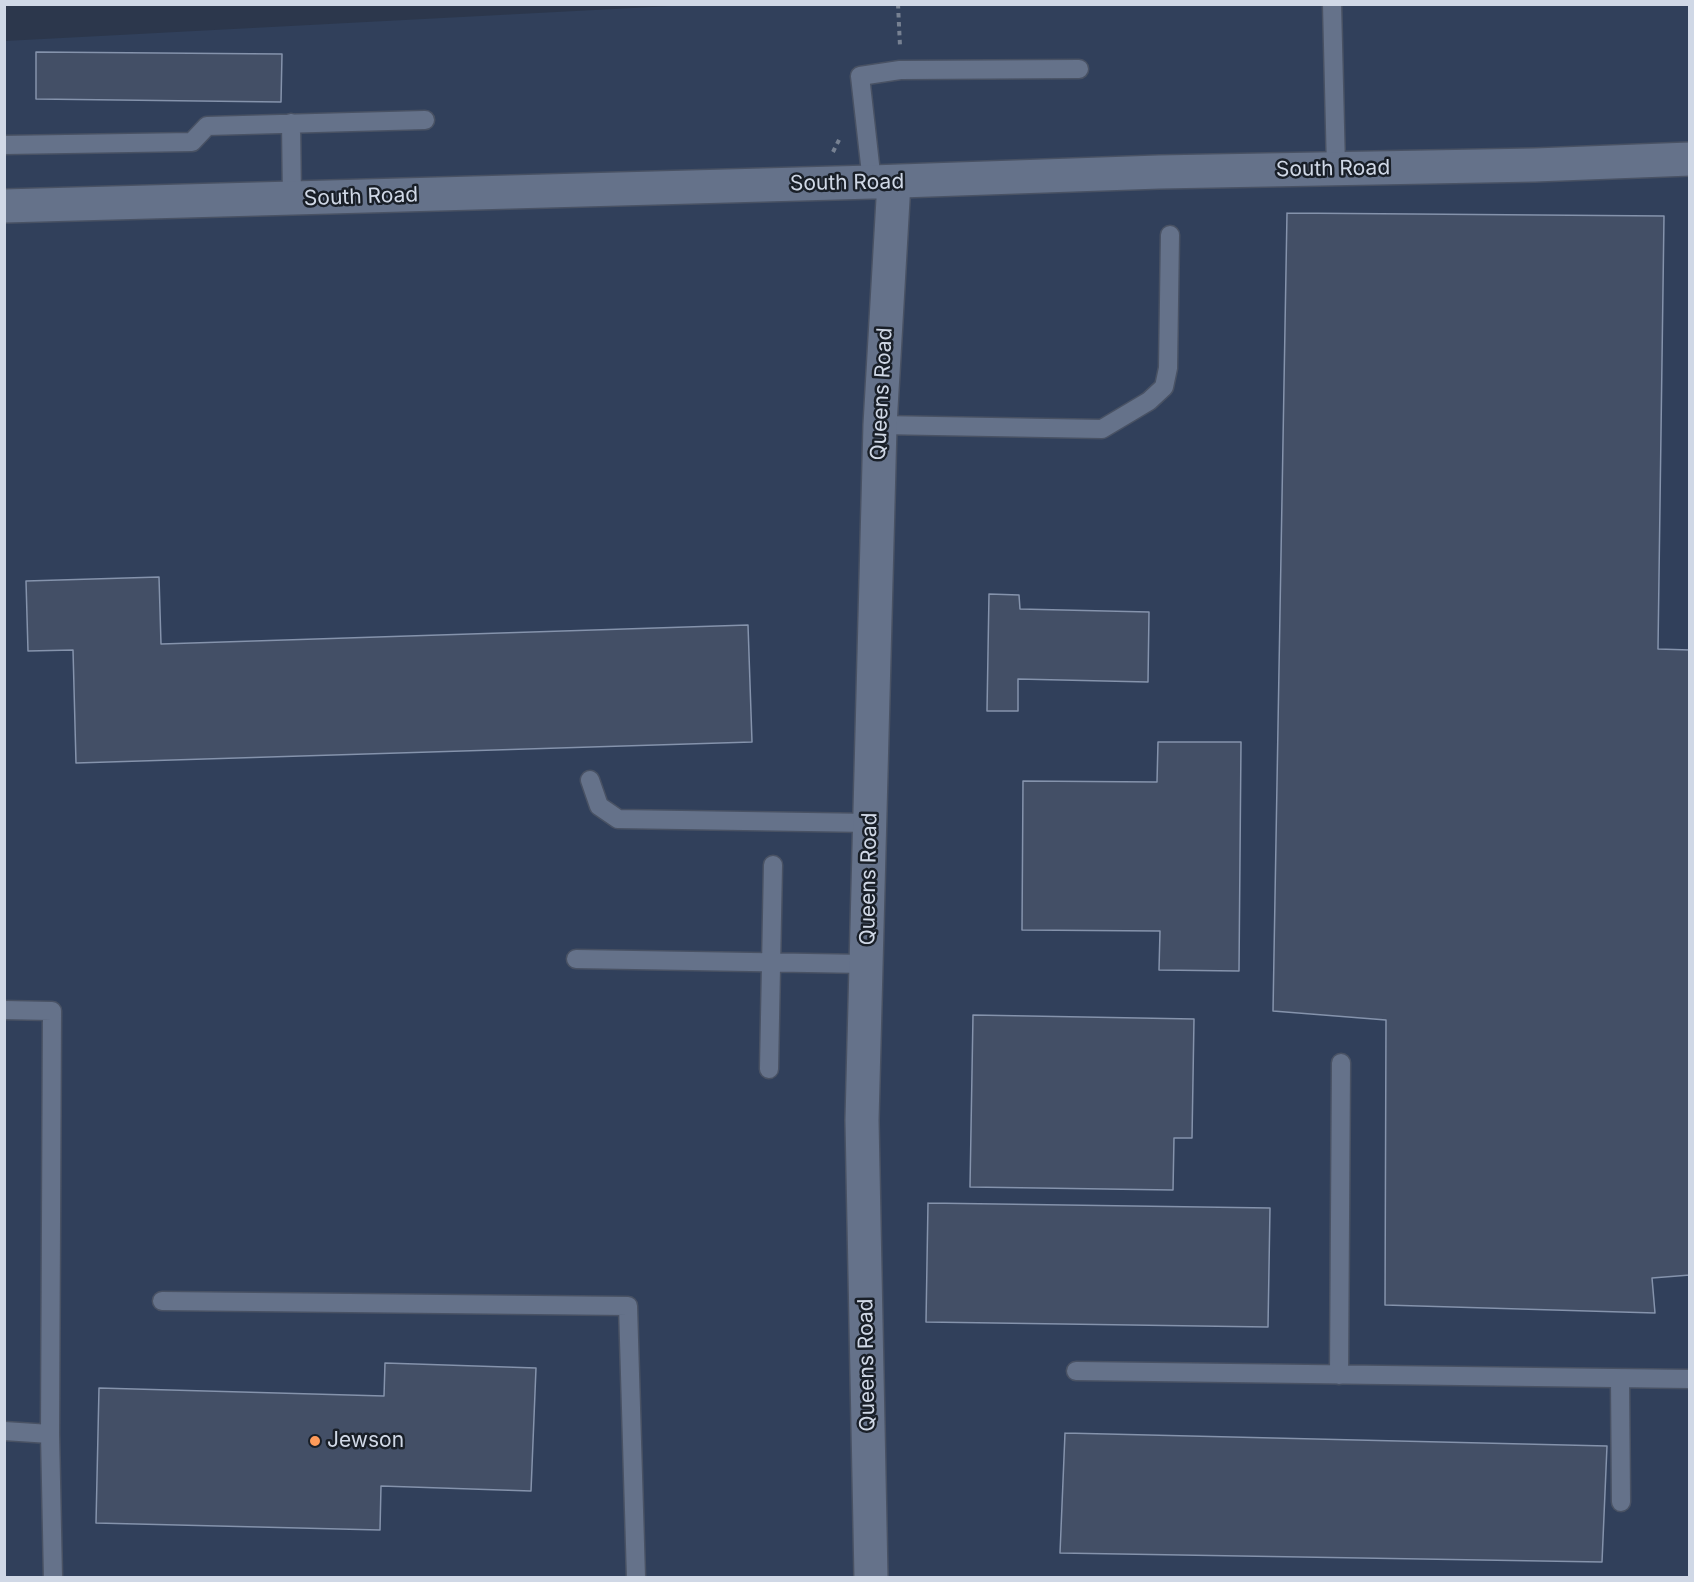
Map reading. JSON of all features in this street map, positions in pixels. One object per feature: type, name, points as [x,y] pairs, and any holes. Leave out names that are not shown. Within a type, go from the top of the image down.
[{"type":"street","name":"South Road","points":[[4,206],[1689,159]]},
{"type":"street","name":"Queens Road","points":[[871,1578],[862,1120],[880,425],[883,182]]},
{"type":"lane","points":[[1332,4],[1336,168]]},
{"type":"lane","points":[[883,182],[860,76],[900,70],[1079,69]]},
{"type":"lane","points":[[4,145],[192,142],[207,126],[425,120]]},
{"type":"lane","points":[[291,123],[292,199]]},
{"type":"lane","points":[[880,425],[1102,429],[1149,401],[1164,387],[1168,368],[1170,235]]},
{"type":"lane","points":[[590,780],[598,806],[618,819],[870,823]]},
{"type":"lane","points":[[769,1069],[773,865]]},
{"type":"lane","points":[[576,960],[867,963]]},
{"type":"lane","points":[[4,1010],[52,1011],[50,1434],[53,1578]]},
{"type":"lane","points":[[1339,1375],[1341,1063]]},
{"type":"lane","points":[[162,1301],[628,1306],[636,1578]]},
{"type":"lane","points":[[1076,1371],[1689,1379]]},
{"type":"lane","points":[[1620,1379],[1621,1502]]},
{"type":"lane","points":[[4,1431],[50,1434]]},
{"type":"path","points":[[898,4],[900,70]]},
{"type":"path","points":[[829,160],[842,134]]},
{"type":"shaded area","points":[[709,4],[1689,5],[1689,1577],[5,1578],[5,41]]},
{"type":"building","points":[[36,52],[282,54],[281,102],[36,99]]},
{"type":"building","points":[[1287,213],[1664,216],[1658,649],[1690,650],[1690,1275],[1652,1278],[1655,1313],[1385,1305],[1386,1020],[1273,1011]]},
{"type":"building","points":[[159,577],[161,644],[748,625],[752,742],[76,763],[73,650],[28,651],[26,581]]},
{"type":"building","points":[[989,594],[1019,595],[1020,609],[1149,612],[1148,682],[1018,679],[1018,711],[987,711]]},
{"type":"building","points":[[1158,742],[1241,742],[1239,971],[1159,970],[1160,931],[1022,930],[1023,781],[1157,782]]},
{"type":"building","points":[[973,1015],[1194,1019],[1192,1138],[1174,1138],[1173,1190],[970,1187]]},
{"type":"building","points":[[928,1203],[1270,1208],[1268,1327],[926,1322]]},
{"type":"building","name":"Jewson","points":[[385,1363],[536,1368],[531,1491],[381,1486],[380,1530],[96,1523],[99,1388],[384,1396]]},
{"type":"building","points":[[1065,1433],[1607,1446],[1602,1562],[1060,1553]]},
{"type":"place","name":"Jewson","points":[[315,1441]]}]
